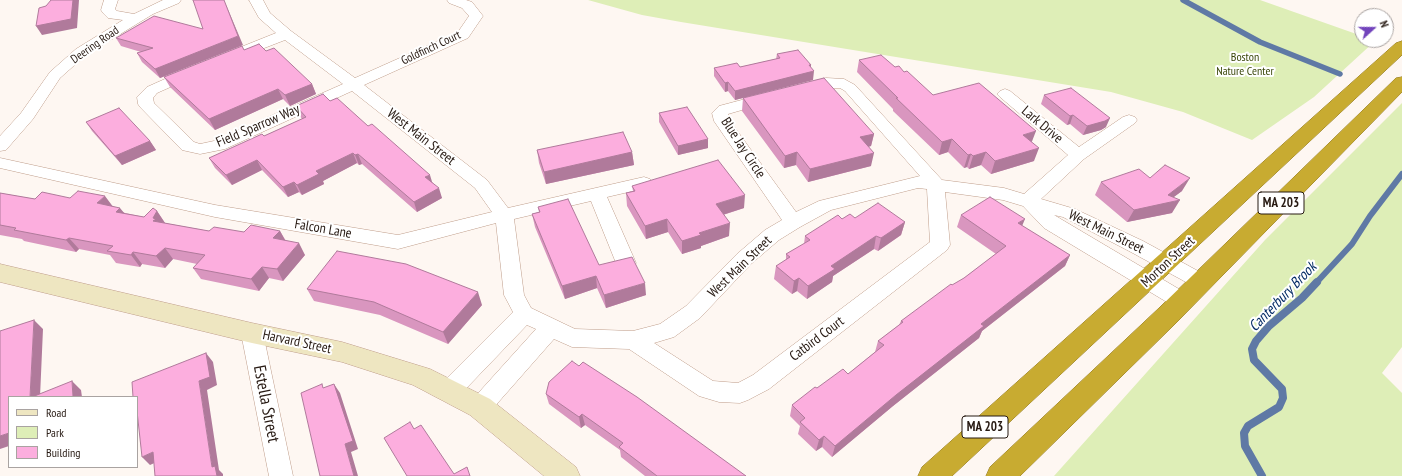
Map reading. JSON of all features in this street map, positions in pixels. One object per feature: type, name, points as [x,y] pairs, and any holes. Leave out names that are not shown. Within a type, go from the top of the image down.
[{"type":"highway","name":"Morton Street","points":[[932,476],[1402,46]]},
{"type":"highway","name":"MA 203","points":[[1000,476],[1202,282],[1402,82]]},
{"type":"main road","name":"Harvard Street","points":[[0,274],[342,352],[421,377],[480,407],[566,476]]},
{"type":"street","points":[[111,0],[108,10],[113,15],[137,18]]},
{"type":"street","name":"Deering Road","points":[[0,146],[27,116],[55,75],[81,52],[148,11],[174,0]]},
{"type":"street","name":"West Main Street","points":[[256,0],[264,15],[286,34],[353,84],[481,184],[504,215],[514,295],[524,314],[572,338],[633,340],[666,331],[693,312],[744,259],[772,235],[793,222],[825,205],[918,182],[1004,194],[1069,213],[1202,282]]},
{"type":"street","name":"Goldfinch Court","points":[[353,84],[463,35],[476,16],[467,5],[454,0]]},
{"type":"street","name":"Field Sparrow Way","points":[[286,34],[166,82],[152,90],[145,97],[146,104],[188,146],[200,149],[219,145],[353,84]]},
{"type":"street","name":"Blue Jay Circle","points":[[793,222],[722,121],[720,113],[725,109],[826,83],[844,84],[850,88],[936,184]]},
{"type":"street","name":"Lark Drive","points":[[1005,94],[1078,155]]},
{"type":"street","points":[[1028,200],[1078,155],[1128,120]]},
{"type":"street","name":"Falcon Lane","points":[[0,163],[215,211],[398,242],[504,215],[597,195],[644,183]]},
{"type":"street","name":"Catbird Court","points":[[633,340],[707,389],[740,394],[752,388],[940,245],[936,184]]},
{"type":"street","points":[[597,195],[626,263]]},
{"type":"street","name":"West Main Street","points":[[1028,200],[1051,223],[1182,301]]},
{"type":"street","points":[[449,391],[524,314]]},
{"type":"street","points":[[480,407],[550,328]]},
{"type":"street","name":"Estella Street","points":[[252,332],[281,476]]},
{"type":"green space","name":"Boston Nature Center","points":[[588,0],[1260,0],[1354,33],[1354,48],[1367,48],[1314,97],[1252,140],[1183,112],[1111,92],[642,15]]},
{"type":"green space","points":[[1402,103],[1402,347],[1382,373],[1402,393],[1402,476],[1054,476],[1265,240]]},
{"type":"building","points":[[51,0],[73,0],[71,19],[36,26],[39,8],[46,6]]},
{"type":"building","points":[[193,0],[224,0],[238,36],[155,69],[137,53],[153,48],[116,38],[154,16],[203,29]]},
{"type":"building","points":[[259,44],[266,51],[274,48],[312,84],[285,95],[278,89],[209,119],[164,77],[242,46],[244,50]]},
{"type":"building","points":[[798,50],[811,65],[809,65],[814,71],[735,91],[728,82],[725,83],[714,68],[737,63],[740,67],[780,58],[777,54]]},
{"type":"building","points":[[881,55],[895,67],[899,66],[904,72],[907,71],[933,95],[979,83],[1036,131],[1023,135],[1039,148],[995,161],[986,152],[973,156],[971,154],[968,155],[952,139],[942,142],[859,60]]},
{"type":"building","points":[[824,78],[874,134],[860,137],[874,153],[810,169],[797,152],[785,156],[743,98]]},
{"type":"building","points":[[1071,88],[1110,118],[1087,126],[1073,115],[1070,116],[1044,95]]},
{"type":"building","points":[[323,94],[330,101],[337,98],[368,126],[372,124],[430,175],[425,177],[439,188],[414,202],[358,154],[355,155],[353,153],[316,171],[319,174],[297,185],[294,182],[283,187],[257,160],[226,175],[209,158],[262,134],[264,136],[306,117],[296,106]]},
{"type":"building","points":[[687,107],[708,139],[678,146],[659,113]]},
{"type":"building","points":[[119,108],[150,141],[115,156],[86,122]]},
{"type":"building","points":[[623,132],[632,152],[544,172],[537,150]]},
{"type":"building","points":[[718,160],[745,195],[716,204],[730,223],[699,233],[701,235],[682,241],[667,219],[645,226],[626,193],[635,191],[632,186]]},
{"type":"building","points":[[1165,165],[1190,178],[1168,195],[1180,200],[1134,210],[1101,182],[1139,169],[1150,178]]},
{"type":"building","points":[[78,191],[105,196],[97,203],[120,208],[116,212],[144,217],[153,208],[157,211],[153,218],[156,219],[153,221],[209,231],[214,227],[244,232],[251,225],[280,231],[273,238],[299,243],[277,269],[262,267],[251,279],[193,268],[205,255],[165,248],[156,256],[133,252],[131,255],[107,251],[113,246],[69,238],[66,240],[14,230],[16,228],[0,225],[0,193],[35,199],[42,192],[70,198]]},
{"type":"building","points":[[990,197],[1025,219],[1018,223],[1070,255],[981,324],[984,326],[896,395],[835,446],[824,436],[819,440],[800,422],[805,418],[792,405],[815,387],[817,388],[843,369],[848,374],[884,345],[878,341],[903,322],[901,321],[951,284],[952,285],[964,278],[1006,246],[961,215]]},
{"type":"building","points":[[568,199],[599,265],[632,257],[645,283],[604,295],[596,276],[562,286],[532,214],[540,212],[538,207]]},
{"type":"building","points":[[878,203],[905,222],[881,238],[876,236],[831,266],[835,269],[808,286],[799,278],[794,281],[776,266],[790,257],[786,254],[810,240],[805,236],[838,215],[842,219],[850,214],[855,218]]},
{"type":"building","points":[[337,251],[406,264],[478,292],[443,332],[374,302],[307,289]]},
{"type":"building","points":[[34,320],[30,396],[8,396],[8,433],[0,436],[0,331]]},
{"type":"building","points":[[206,353],[210,377],[199,381],[212,467],[215,466],[217,476],[155,476],[153,452],[142,457],[138,420],[138,396],[133,396],[132,382]]},
{"type":"building","points":[[572,361],[579,366],[583,362],[637,397],[746,476],[657,476],[619,447],[623,443],[582,414],[579,417],[546,394],[549,382]]},
{"type":"building","points":[[72,381],[73,396],[34,396]]},
{"type":"building","points":[[322,384],[323,388],[334,384],[353,441],[345,444],[354,476],[320,476],[301,393]]},
{"type":"building","points":[[410,422],[414,429],[421,425],[454,474],[467,467],[470,476],[407,476],[384,438]]},
{"type":"waterway","name":"Canterbury Brook","points":[[1183,0],[1260,42],[1340,74]]},
{"type":"waterway","name":"Canterbury Brook","points":[[1316,283],[1352,244],[1370,216],[1402,174]]},
{"type":"waterway","name":"Canterbury Brook","points":[[1262,476],[1245,446],[1244,433],[1248,426],[1279,407],[1283,398],[1282,389],[1254,360],[1252,349],[1256,341],[1269,326],[1302,298],[1317,282]]}]
